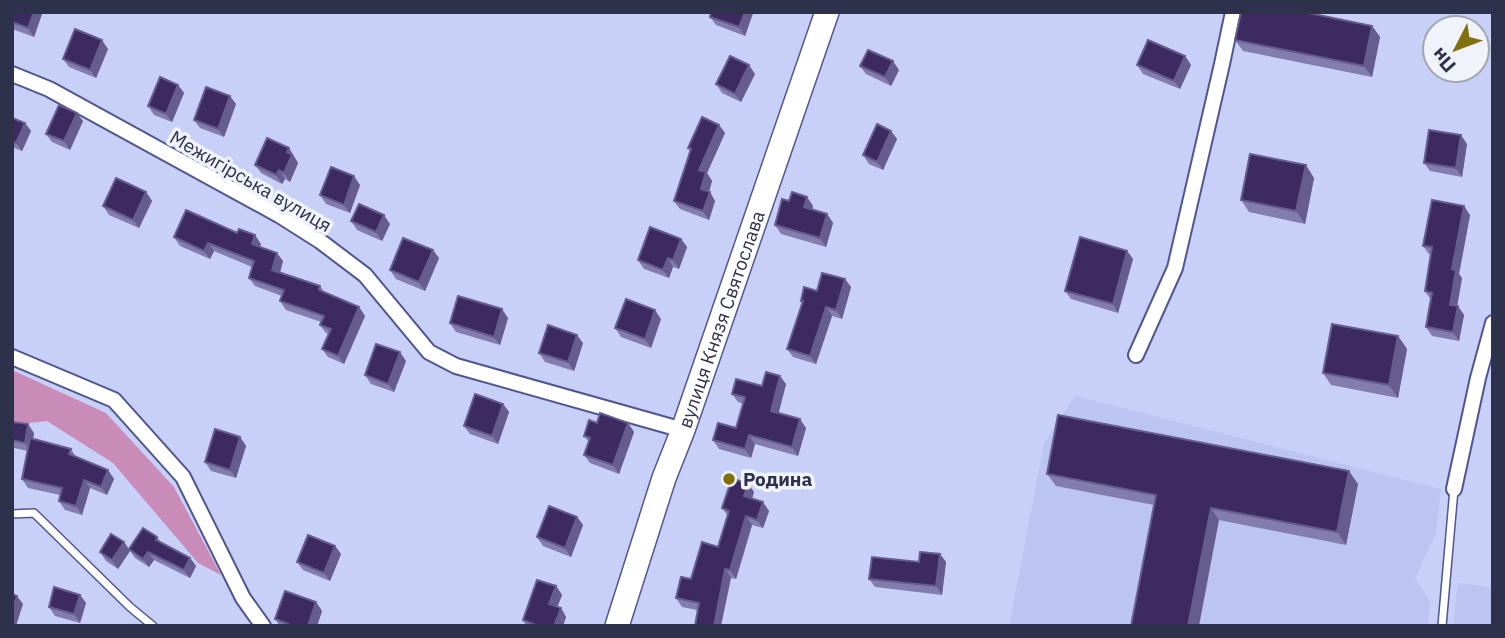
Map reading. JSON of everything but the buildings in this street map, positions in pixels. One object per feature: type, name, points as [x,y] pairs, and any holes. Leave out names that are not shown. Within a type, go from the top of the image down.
[{"type":"main road","name":"вулиця Князя Святослава","points":[[617,626],[664,478],[827,12]]},
{"type":"street","points":[[1136,355],[1175,268],[1233,12]]},
{"type":"street","name":"Межигірська вулиця","points":[[12,74],[50,89],[279,215],[320,241],[365,275],[429,352],[447,362],[480,374],[683,430]]},
{"type":"street","points":[[1454,489],[1493,323]]},
{"type":"street","points":[[12,357],[114,400],[183,477],[243,598],[263,626]]},
{"type":"lane","points":[[1442,626],[1454,489]]},
{"type":"lane","points":[[12,514],[34,513],[153,626]]},
{"type":"shaded area","points":[[12,370],[106,413],[174,487],[221,575],[198,563],[113,463],[47,421],[12,425]]},
{"type":"shaded area","points":[[1075,396],[1441,489],[1436,533],[1415,578],[1430,602],[1428,626],[1009,626],[1044,444]]},
{"type":"shaded area","points":[[1458,583],[1493,587],[1493,626],[1453,626]]},
{"type":"place","name":"Родина","points":[[729,479]]}]
